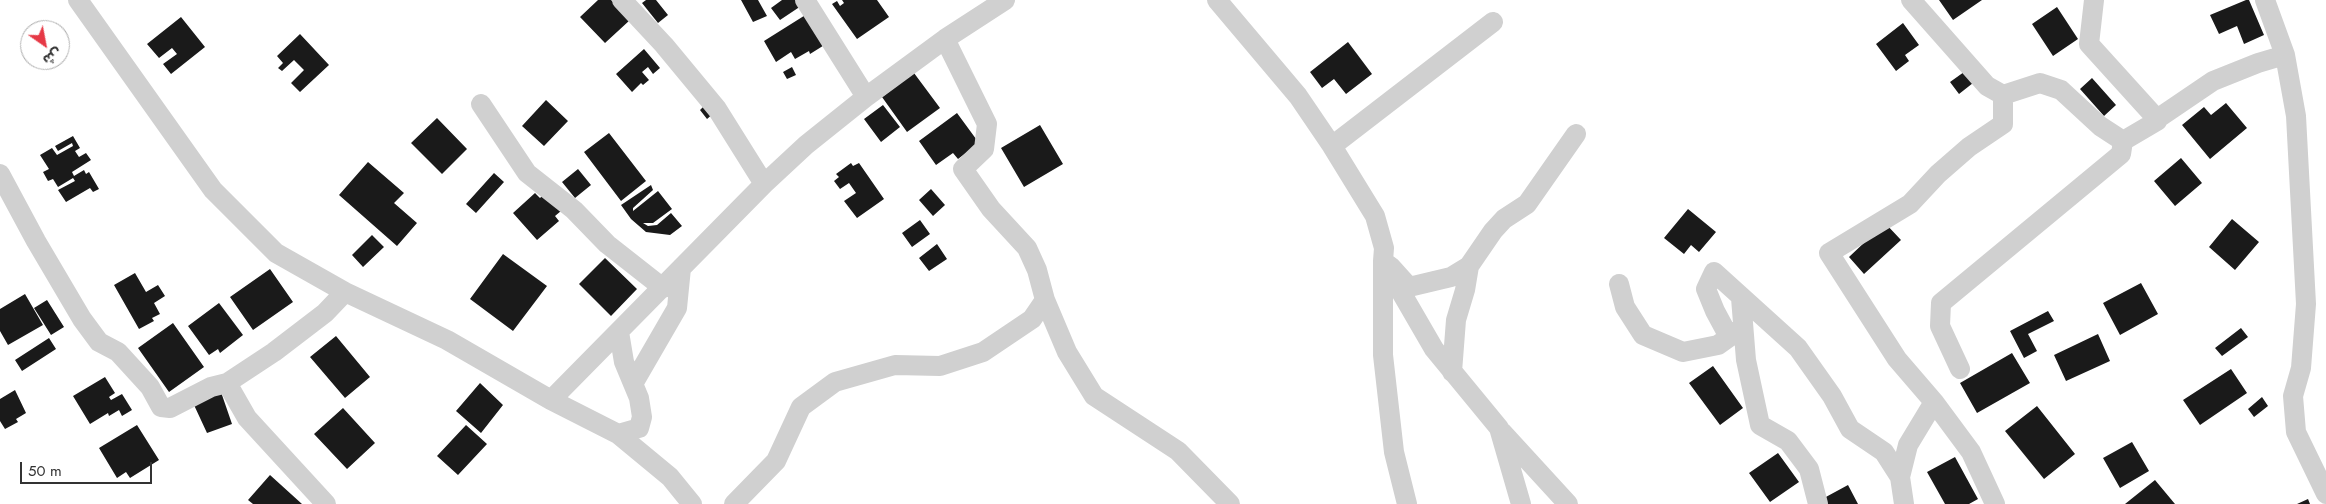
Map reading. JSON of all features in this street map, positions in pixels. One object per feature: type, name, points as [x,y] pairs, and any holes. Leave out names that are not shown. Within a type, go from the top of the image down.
[{"type":"street","points":[[78,0],[213,190],[276,253],[345,292],[447,340],[551,400],[618,434],[670,477],[692,504]]},
{"type":"street","points":[[622,0],[717,109],[764,184]]},
{"type":"street","points":[[806,0],[866,97]]},
{"type":"street","points":[[551,400],[764,184],[806,145],[866,97],[945,39],[1005,0]]},
{"type":"street","points":[[1217,0],[1298,96],[1332,146],[1375,216],[1384,248],[1383,355],[1394,452],[1407,504]]},
{"type":"street","points":[[1912,0],[1987,86],[2003,95],[2040,83],[2061,90],[2100,126],[2123,141]]},
{"type":"street","points":[[2094,0],[2089,44],[2156,120]]},
{"type":"street","points":[[2265,0],[2285,55],[2296,116],[2306,277],[2301,368],[2293,396],[2296,432],[2326,494]]},
{"type":"street","points":[[1332,146],[1494,22]]},
{"type":"street","points":[[945,39],[987,124],[984,149],[963,169],[991,209],[1027,248],[1067,352],[1094,396],[1178,451],[1230,504]]},
{"type":"street","points":[[2123,141],[2157,121],[2213,82],[2258,63],[2285,55]]},
{"type":"street","points":[[1995,504],[1971,452],[1898,358],[1829,253],[1910,204],[1938,174],[1968,147],[2003,124],[2003,95]]},
{"type":"street","points":[[481,104],[527,173],[574,210],[608,244],[663,288]]},
{"type":"street","points":[[1383,261],[1409,287],[1451,277],[1469,266],[1493,231],[1504,219],[1527,204],[1576,134]]},
{"type":"street","points":[[1960,369],[1940,326],[1941,303],[2121,154],[2123,141]]},
{"type":"street","points":[[0,174],[36,241],[82,319],[99,342],[118,352],[150,387],[161,407],[170,408],[211,387],[227,383],[274,352],[325,314],[345,292]]},
{"type":"street","points":[[1383,261],[1434,349],[1499,428],[1568,504]]},
{"type":"street","points":[[1452,372],[1456,320],[1465,290],[1469,266]]},
{"type":"street","points":[[634,384],[677,308],[681,268]]},
{"type":"street","points":[[1818,504],[1809,468],[1788,441],[1760,425],[1746,360],[1736,332],[1714,311],[1706,289],[1714,272],[1798,348],[1832,396],[1850,429],[1884,452],[1900,477]]},
{"type":"street","points":[[1619,284],[1625,307],[1643,335],[1683,352],[1718,345],[1736,332],[1741,298]]},
{"type":"street","points":[[734,504],[776,461],[801,407],[835,382],[895,365],[940,366],[983,352],[1032,319],[1046,300]]},
{"type":"street","points":[[618,434],[639,428],[642,416],[634,384],[624,362],[619,332]]},
{"type":"street","points":[[227,383],[247,418],[326,504]]},
{"type":"street","points":[[1904,504],[1900,477],[1908,445],[1934,402]]},
{"type":"street","points":[[1499,428],[1521,504]]},
{"type":"building","points":[[598,0],[611,0],[630,20],[605,43],[580,17]]},
{"type":"building","points":[[646,0],[656,0],[668,15],[658,23],[642,3]]},
{"type":"building","points":[[741,0],[758,0],[767,16],[753,22]]},
{"type":"building","points":[[782,0],[797,0],[801,6],[780,20],[771,8]]},
{"type":"building","points":[[842,0],[877,0],[889,17],[857,39],[832,4],[837,1],[840,6],[844,3]]},
{"type":"building","points":[[1939,0],[1982,0],[1953,20]]},
{"type":"building","points":[[2249,0],[2264,35],[2244,44],[2237,26],[2219,34],[2210,15]]},
{"type":"building","points":[[2057,7],[2078,39],[2053,56],[2032,24]]},
{"type":"building","points":[[807,14],[826,44],[810,54],[809,51],[795,59],[791,52],[776,62],[764,41]]},
{"type":"building","points":[[181,17],[205,47],[171,74],[163,64],[177,54],[172,48],[159,58],[147,44]]},
{"type":"building","points":[[1903,23],[1919,45],[1905,55],[1909,61],[1896,71],[1876,44]]},
{"type":"building","points":[[300,34],[329,65],[300,92],[291,83],[304,70],[294,60],[282,71],[278,68],[283,63],[277,56]]},
{"type":"building","points":[[1348,42],[1372,74],[1346,94],[1334,79],[1322,88],[1310,72]]},
{"type":"building","points":[[644,49],[660,68],[653,74],[648,67],[642,72],[649,80],[643,85],[641,83],[632,92],[616,74]]},
{"type":"building","points":[[792,67],[796,75],[787,79],[783,72]]},
{"type":"building","points":[[1964,72],[1973,83],[1959,94],[1950,82]]},
{"type":"building","points":[[914,73],[940,108],[907,132],[882,97]]},
{"type":"building","points":[[2092,78],[2116,105],[2104,116],[2080,89]]},
{"type":"building","points":[[546,100],[568,121],[544,146],[522,126]]},
{"type":"building","points":[[2226,103],[2247,128],[2210,159],[2182,125],[2204,107],[2211,115]]},
{"type":"building","points":[[706,104],[714,113],[707,119],[700,110]]},
{"type":"building","points":[[883,105],[900,127],[881,142],[864,119]]},
{"type":"building","points":[[957,113],[979,143],[958,159],[953,153],[936,165],[919,141]]},
{"type":"building","points":[[437,118],[467,149],[442,174],[411,143]]},
{"type":"building","points":[[1040,125],[1063,164],[1024,187],[1001,148]]},
{"type":"building","points":[[609,133],[646,181],[621,201],[584,152]]},
{"type":"building","points":[[73,136],[80,148],[75,151],[79,157],[86,153],[91,160],[72,172],[74,176],[84,170],[86,174],[89,172],[99,189],[93,192],[90,188],[66,202],[58,190],[75,181],[73,178],[58,187],[53,179],[48,181],[43,172],[49,169],[40,155],[52,148],[57,155],[73,146],[72,143],[58,151],[55,146]]},
{"type":"building","points":[[2181,158],[2202,183],[2175,206],[2154,181]]},
{"type":"building","points":[[368,162],[404,193],[394,203],[417,223],[397,246],[339,195]]},
{"type":"building","points":[[851,163],[853,166],[859,163],[884,199],[857,218],[844,201],[856,193],[849,183],[840,189],[834,181],[839,177],[836,174]]},
{"type":"building","points":[[578,169],[591,185],[575,198],[562,182]]},
{"type":"building","points":[[494,173],[504,182],[476,213],[466,204]]},
{"type":"building","points":[[651,185],[653,190],[633,208],[633,211],[658,191],[672,209],[653,223],[643,223],[648,226],[657,225],[671,213],[682,226],[670,235],[646,232],[631,219],[621,205]]},
{"type":"building","points":[[931,189],[945,205],[933,216],[919,200]]},
{"type":"building","points":[[535,193],[540,198],[545,193],[561,211],[555,216],[559,221],[537,240],[513,213]]},
{"type":"building","points":[[1688,209],[1716,232],[1699,252],[1691,245],[1684,254],[1664,238]]},
{"type":"building","points":[[2232,219],[2259,242],[2235,270],[2209,247]]},
{"type":"building","points":[[920,220],[930,234],[912,247],[902,233]]},
{"type":"building","points":[[1885,223],[1901,240],[1864,274],[1849,257]]},
{"type":"building","points":[[372,235],[384,247],[363,267],[352,255]]},
{"type":"building","points":[[937,244],[947,259],[929,271],[919,258]]},
{"type":"building","points":[[503,254],[547,286],[513,331],[470,299]]},
{"type":"building","points":[[605,258],[637,289],[611,316],[579,284]]},
{"type":"building","points":[[270,269],[293,302],[253,330],[230,297]]},
{"type":"building","points":[[135,273],[146,292],[158,285],[165,296],[154,303],[160,314],[152,318],[154,321],[139,329],[114,285]]},
{"type":"building","points":[[2141,283],[2158,314],[2120,335],[2103,303]]},
{"type":"building","points":[[25,294],[43,325],[8,345],[0,331],[0,309]]},
{"type":"building","points":[[47,300],[64,327],[51,335],[34,308]]},
{"type":"building","points":[[219,303],[243,335],[220,353],[218,349],[209,355],[188,326]]},
{"type":"building","points":[[2048,311],[2054,321],[2028,334],[2037,351],[2024,358],[2010,331]]},
{"type":"building","points":[[173,323],[204,367],[169,392],[138,348]]},
{"type":"building","points":[[2241,328],[2248,337],[2222,356],[2215,348]]},
{"type":"building","points":[[2098,334],[2110,361],[2066,381],[2054,355]]},
{"type":"building","points":[[336,336],[370,377],[345,398],[310,357]]},
{"type":"building","points":[[49,338],[56,349],[22,371],[15,360]]},
{"type":"building","points":[[2012,353],[2030,383],[1977,413],[1960,383]]},
{"type":"building","points":[[1713,366],[1743,408],[1720,425],[1689,383]]},
{"type":"building","points":[[2231,369],[2247,393],[2200,425],[2183,400]]},
{"type":"building","points":[[105,377],[115,393],[109,397],[111,400],[122,394],[132,410],[122,416],[119,410],[109,416],[108,413],[90,424],[73,396]]},
{"type":"building","points":[[480,383],[503,405],[481,433],[456,411]]},
{"type":"building","points":[[15,390],[26,413],[16,419],[18,422],[5,429],[0,421],[0,399]]},
{"type":"building","points":[[221,392],[232,424],[207,433],[194,405]]},
{"type":"building","points":[[2262,397],[2268,406],[2254,417],[2248,409]]},
{"type":"building","points":[[2037,406],[2075,454],[2044,479],[2005,431]]},
{"type":"building","points":[[343,408],[375,443],[347,469],[314,434]]},
{"type":"building","points":[[137,425],[159,460],[130,478],[126,472],[117,478],[99,448]]},
{"type":"building","points":[[466,425],[487,444],[458,475],[437,456]]},
{"type":"building","points":[[2132,442],[2149,471],[2120,488],[2103,458]]},
{"type":"building","points":[[1778,453],[1799,482],[1770,502],[1749,473]]},
{"type":"building","points":[[1955,457],[1978,499],[1969,504],[1945,504],[1927,472]]},
{"type":"building","points":[[270,475],[302,504],[253,504],[248,500]]},
{"type":"building","points":[[2155,480],[2175,504],[2125,504]]},
{"type":"building","points":[[1848,485],[1858,504],[1827,504],[1824,498]]},
{"type":"building","points":[[2308,499],[2310,504],[2297,504]]}]
